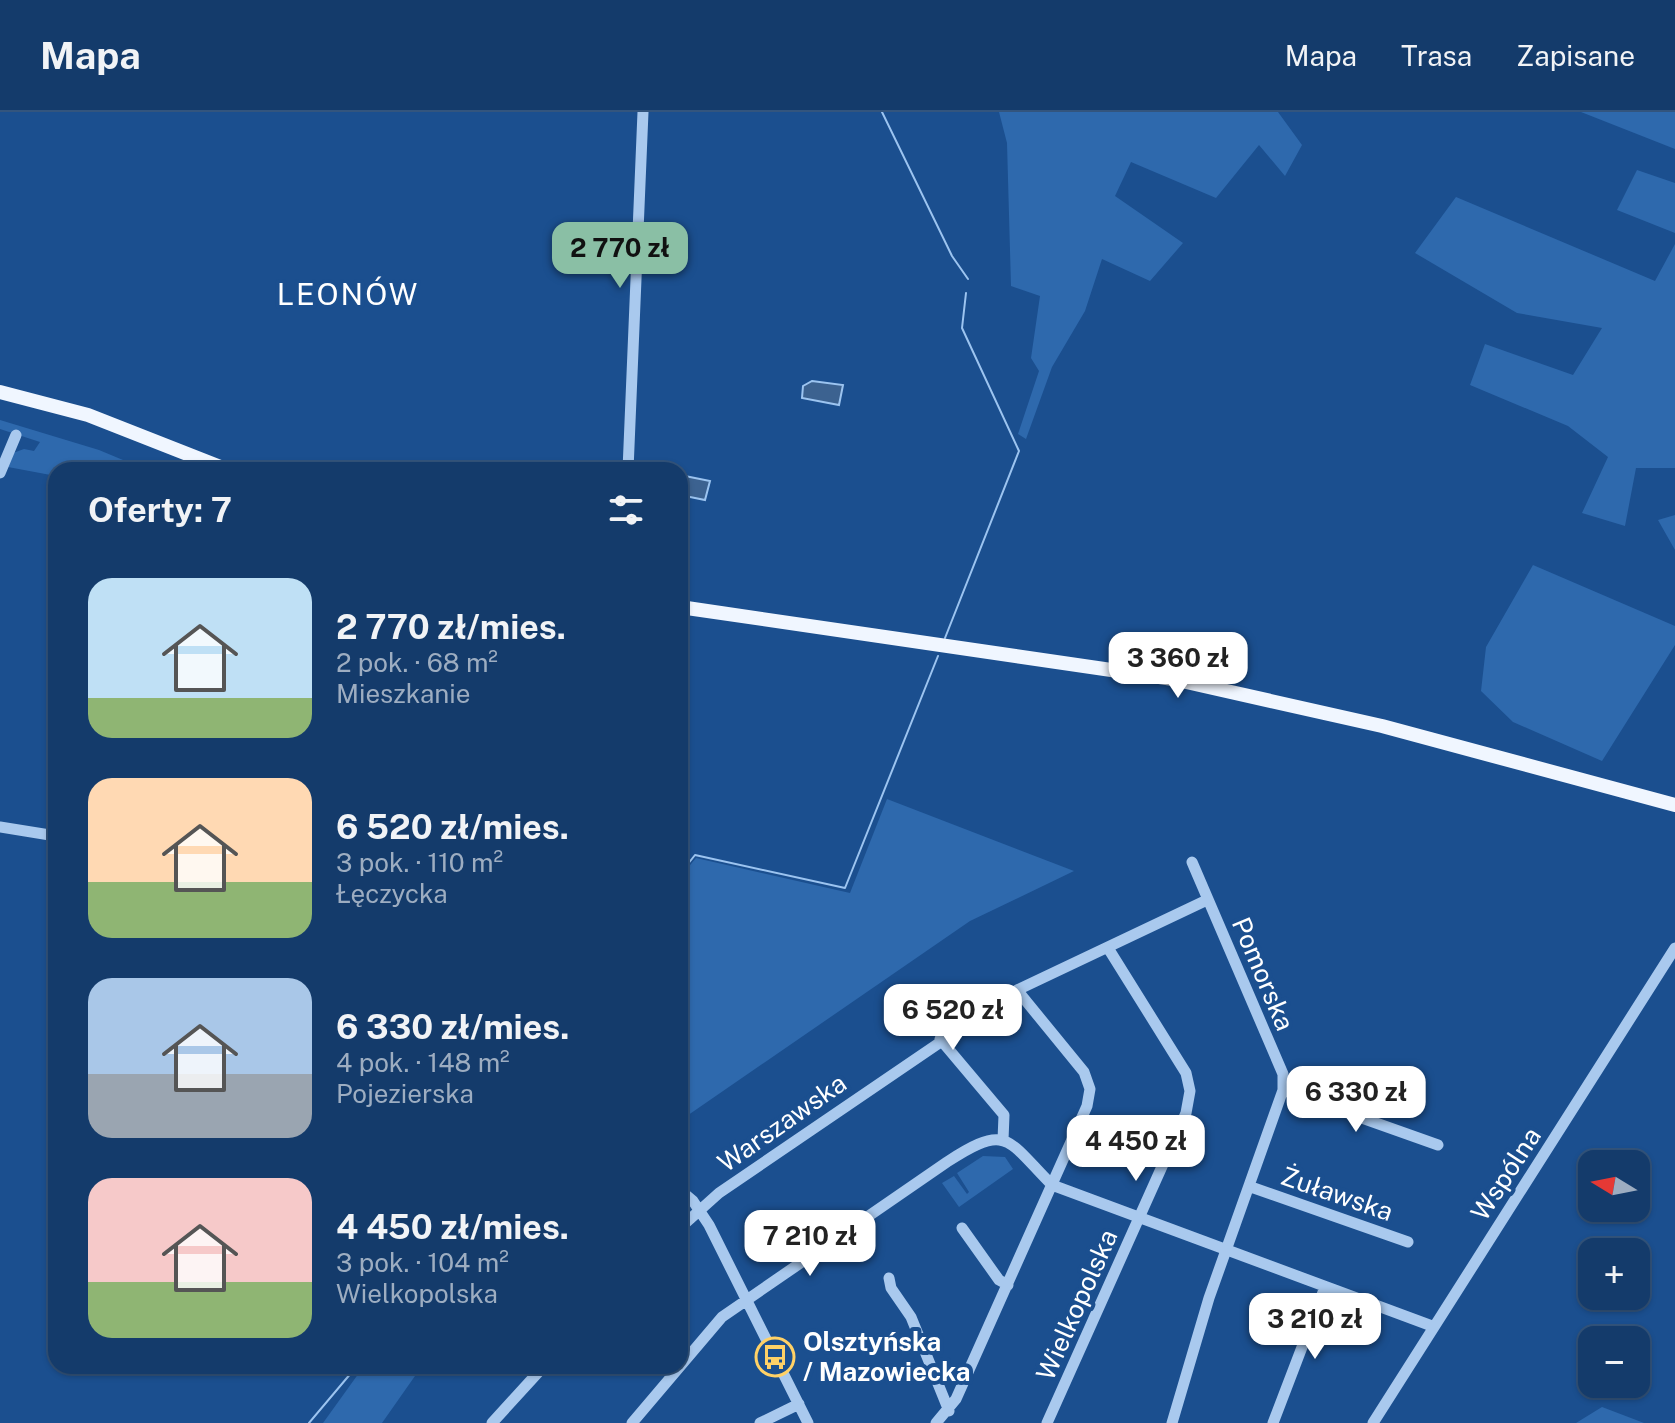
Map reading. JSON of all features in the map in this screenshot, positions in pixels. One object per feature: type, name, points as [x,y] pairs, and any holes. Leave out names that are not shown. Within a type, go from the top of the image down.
[{"type":"main road","points":[[0,392],[88,415],[208,462]]},
{"type":"main road","points":[[688,608],[1173,679],[1382,726],[1675,805]]},
{"type":"street","points":[[628,462],[643,112]]},
{"type":"street","points":[[0,473],[16,435]]},
{"type":"street","points":[[0,827],[48,835]]},
{"type":"street","name":"Pomorska","points":[[1192,862],[1283,1074],[1283,1090]]},
{"type":"street","name":"Warszawska","points":[[688,1221],[719,1193],[940,1039],[1017,990],[1207,900]]},
{"type":"street","name":"Wielkopolska","points":[[1047,1423],[1186,1113],[1190,1091],[1186,1073],[1108,948]]},
{"type":"street","name":"Wspólna","points":[[1373,1423],[1675,948]]},
{"type":"street","points":[[936,1423],[949,1411],[1087,1106],[1090,1089],[1084,1072],[1017,990]]},
{"type":"street","points":[[940,1039],[1004,1115],[1003,1140]]},
{"type":"street","points":[[1172,1423],[1227,1250],[1283,1090],[1438,1145]]},
{"type":"street","points":[[688,1357],[722,1317],[979,1141],[1003,1140],[1015,1145],[1052,1185],[1432,1326]]},
{"type":"street","name":"Żuławska","points":[[1251,1187],[1408,1242]]},
{"type":"street","points":[[688,1198],[700,1210],[808,1423]]},
{"type":"street","points":[[962,1228],[999,1280],[1008,1285]]},
{"type":"street","points":[[889,1278],[891,1288],[911,1317],[949,1411]]},
{"type":"street","points":[[1273,1423],[1325,1287]]},
{"type":"street","points":[[492,1423],[537,1374]]},
{"type":"street","points":[[632,1423],[674,1374]]},
{"type":"street","points":[[760,1423],[799,1404]]},
{"type":"shaded area","points":[[999,112],[1278,112],[1302,145],[1285,176],[1259,145],[1216,198],[1131,162],[1115,196],[1183,243],[1150,281],[1102,259],[1085,311],[1052,367],[1026,439],[1018,434],[1039,371],[1031,358],[1040,296],[1011,286],[1007,143]]},
{"type":"shaded area","points":[[1581,112],[1675,112],[1675,149]]},
{"type":"shaded area","points":[[1637,170],[1675,183],[1675,233],[1617,210]]},
{"type":"shaded area","points":[[1456,197],[1655,281],[1675,244],[1675,468],[1636,468],[1625,526],[1582,513],[1608,457],[1568,426],[1470,385],[1485,344],[1573,375],[1602,328],[1517,313],[1415,253]]},
{"type":"shaded area","points":[[812,381],[843,385],[839,405],[802,398],[803,386]]},
{"type":"shaded area","points":[[0,420],[99,450],[128,462],[48,462],[48,474],[8,467],[13,453],[24,449],[34,451],[40,442],[0,429]]},
{"type":"shaded area","points":[[688,477],[710,481],[705,500],[688,497]]},
{"type":"shaded area","points":[[1675,515],[1675,550],[1658,520]]},
{"type":"shaded area","points":[[1533,565],[1675,626],[1675,645],[1602,761],[1513,722],[1481,691],[1486,647]]},
{"type":"shaded area","points":[[887,799],[1074,871],[970,921],[688,1115],[688,868],[696,858],[850,893]]},
{"type":"shaded area","points":[[983,1156],[1005,1157],[1013,1169],[959,1207],[942,1183],[954,1176],[967,1194],[969,1192],[957,1173]]},
{"type":"shaded area","points":[[358,1374],[416,1374],[382,1423],[323,1423]]},
{"type":"shaded area","points":[[1602,1407],[1644,1423],[1576,1423]]},
{"type":"waterway","points":[[882,112],[952,256],[968,279]]},
{"type":"waterway","points":[[945,638],[1019,451],[962,328],[966,293]]},
{"type":"waterway","points":[[688,864],[695,855],[845,888],[938,656]]},
{"type":"waterway","points":[[309,1423],[350,1374]]},
{"type":"place","name":"Olsztyńska / Mazowiecka","points":[[775,1357]]},
{"type":"district","name":"LEONÓW","points":[[348,295]]}]
